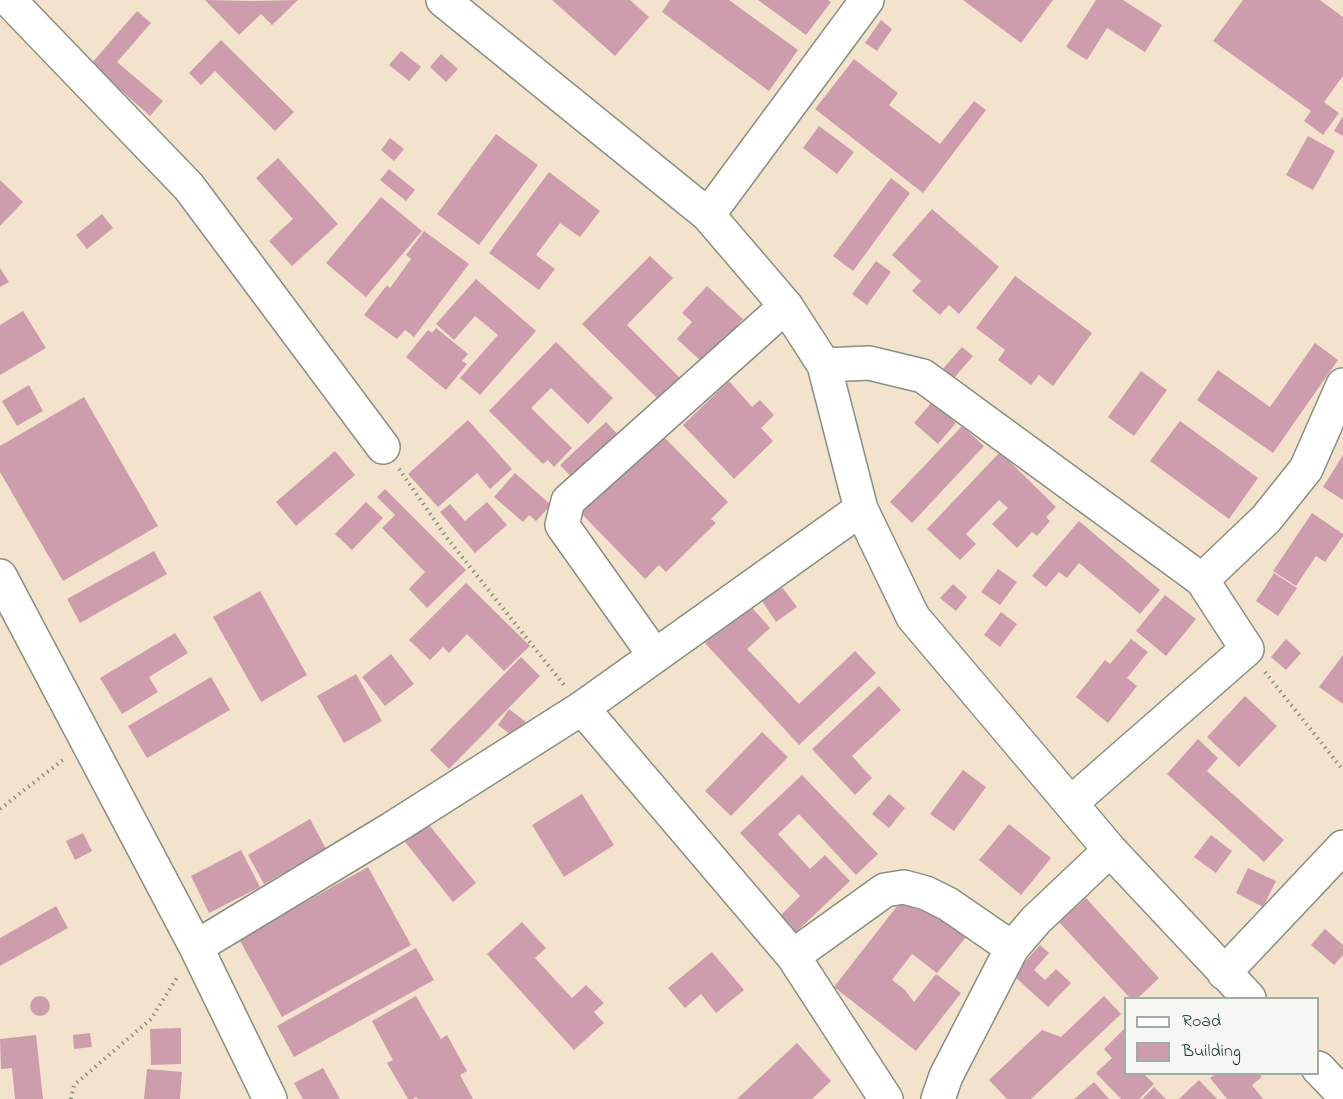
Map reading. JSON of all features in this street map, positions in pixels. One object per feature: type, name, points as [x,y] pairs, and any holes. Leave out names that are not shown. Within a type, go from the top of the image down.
[{"type":"street","points":[[9,0],[189,187],[383,447]]},
{"type":"street","points":[[708,215],[867,0]]},
{"type":"street","points":[[448,2],[708,215],[786,306],[824,365],[861,509],[913,617],[1110,850],[1247,997]]},
{"type":"street","points":[[655,656],[562,525],[568,501],[786,306]]},
{"type":"street","points":[[824,365],[869,363],[922,376],[1202,580],[1247,649],[1071,803]]},
{"type":"street","points":[[1202,580],[1266,519],[1306,469],[1343,385]]},
{"type":"street","points":[[196,947],[393,828],[582,708],[861,509]]},
{"type":"street","points":[[0,576],[196,947],[270,1099]]},
{"type":"street","points":[[582,708],[793,956],[886,1099]]},
{"type":"street","points":[[1224,973],[1343,847]]},
{"type":"street","points":[[938,1099],[946,1076],[1012,948],[1036,920],[1110,850]]},
{"type":"street","points":[[793,956],[885,890],[904,887],[926,893],[948,904],[1012,948]]},
{"type":"street","points":[[1319,1070],[1343,1094]]},
{"type":"path","points":[[383,447],[447,538],[582,708]]},
{"type":"path","points":[[1247,649],[1343,770]]},
{"type":"path","points":[[0,809],[88,740]]},
{"type":"path","points":[[70,1099],[74,1084],[151,1019],[196,947]]},
{"type":"building","points":[[205,0],[298,0],[272,25],[261,14],[239,35]]},
{"type":"building","points":[[552,0],[630,0],[649,17],[615,56]]},
{"type":"building","points":[[670,0],[729,0],[798,50],[769,91],[662,12]]},
{"type":"building","points":[[758,0],[828,0],[831,2],[806,35]]},
{"type":"building","points":[[963,0],[1053,0],[1021,43]]},
{"type":"building","points":[[1096,0],[1123,0],[1162,25],[1145,52],[1107,28],[1087,60],[1066,47]]},
{"type":"building","points":[[1243,0],[1320,0],[1343,17],[1343,76],[1324,102],[1339,113],[1323,135],[1304,121],[1311,111],[1213,41]]},
{"type":"building","points":[[137,11],[151,23],[117,62],[163,101],[150,116],[91,64]]},
{"type":"building","points":[[881,20],[892,29],[877,51],[865,43]]},
{"type":"building","points":[[221,40],[294,112],[275,131],[215,71],[201,85],[189,73]]},
{"type":"building","points":[[401,51],[421,67],[409,81],[389,65]]},
{"type":"building","points":[[441,54],[458,69],[446,82],[430,67]]},
{"type":"building","points":[[854,59],[898,93],[889,105],[940,144],[974,101],[986,110],[923,193],[815,109]]},
{"type":"building","points":[[1343,116],[1343,136],[1334,131]]},
{"type":"building","points":[[819,126],[854,152],[837,174],[803,148]]},
{"type":"building","points":[[496,134],[538,165],[479,245],[437,214]]},
{"type":"building","points":[[1308,136],[1335,151],[1313,190],[1286,175]]},
{"type":"building","points":[[390,138],[404,149],[394,161],[381,150]]},
{"type":"building","points":[[278,158],[338,224],[292,266],[269,241],[293,219],[256,178]]},
{"type":"building","points":[[389,169],[415,190],[406,201],[380,180]]},
{"type":"building","points":[[549,172],[600,211],[580,237],[560,223],[536,255],[555,269],[539,290],[489,253]]},
{"type":"building","points":[[891,178],[910,193],[853,271],[833,256]]},
{"type":"building","points":[[0,180],[23,202],[0,226]]},
{"type":"building","points":[[381,197],[422,231],[366,297],[326,263]]},
{"type":"building","points":[[932,209],[999,267],[959,314],[949,305],[940,315],[912,291],[921,281],[892,255]]},
{"type":"building","points":[[102,214],[113,228],[87,249],[76,235]]},
{"type":"building","points":[[424,231],[469,264],[414,337],[405,330],[397,339],[364,315],[387,285],[390,288],[411,259],[406,255]]},
{"type":"building","points":[[650,256],[673,278],[627,325],[680,378],[659,400],[582,324]]},
{"type":"building","points":[[876,261],[891,272],[867,305],[852,294]]},
{"type":"building","points":[[0,268],[9,282],[0,287]]},
{"type":"building","points":[[1015,276],[1092,333],[1053,386],[1039,375],[1031,385],[998,360],[1005,350],[976,328]]},
{"type":"building","points":[[476,279],[536,331],[480,395],[460,378],[498,335],[475,316],[454,340],[436,324]]},
{"type":"building","points":[[707,286],[743,319],[703,363],[677,339],[692,322],[682,313]]},
{"type":"building","points":[[23,311],[46,348],[0,375],[0,325]]},
{"type":"building","points":[[436,328],[468,354],[462,361],[467,364],[446,390],[406,357],[428,330],[432,333]]},
{"type":"building","points":[[556,342],[613,398],[588,424],[551,388],[531,408],[572,448],[554,467],[548,460],[543,464],[489,411]]},
{"type":"building","points":[[1315,343],[1338,360],[1273,453],[1197,400],[1218,370],[1270,407]]},
{"type":"building","points":[[962,347],[973,356],[954,378],[943,369]]},
{"type":"building","points":[[1141,371],[1167,390],[1134,436],[1108,417]]},
{"type":"building","points":[[729,381],[752,407],[760,400],[774,415],[761,428],[773,441],[734,479],[683,425]]},
{"type":"building","points":[[29,385],[43,411],[17,426],[2,401]]},
{"type":"building","points":[[84,397],[158,526],[63,581],[0,472],[0,446]]},
{"type":"building","points":[[932,402],[956,423],[938,444],[914,423]]},
{"type":"building","points":[[468,420],[512,469],[490,489],[477,473],[438,507],[408,474]]},
{"type":"building","points":[[1180,421],[1258,478],[1229,519],[1150,461]]},
{"type":"building","points":[[606,422],[622,439],[576,482],[560,465]]},
{"type":"building","points":[[962,426],[984,446],[912,523],[890,502]]},
{"type":"building","points":[[658,431],[728,502],[711,519],[716,523],[666,572],[659,565],[645,579],[578,510]]},
{"type":"building","points":[[335,451],[355,475],[296,526],[276,502]]},
{"type":"building","points":[[1000,452],[1056,507],[1046,517],[1050,521],[1037,536],[1032,532],[1017,548],[992,524],[1008,508],[999,500],[966,534],[976,544],[960,560],[927,529]]},
{"type":"building","points":[[1343,455],[1343,500],[1323,487]]},
{"type":"building","points":[[515,473],[551,505],[536,521],[529,515],[523,522],[494,497]]},
{"type":"building","points":[[385,489],[466,570],[427,608],[409,589],[425,572],[382,528],[395,515],[377,497]]},
{"type":"building","points":[[366,502],[383,518],[352,550],[335,534]]},
{"type":"building","points":[[487,502],[507,525],[475,553],[440,512],[450,504],[465,521]]},
{"type":"building","points":[[1312,513],[1343,536],[1325,562],[1316,556],[1296,586],[1273,571]]},
{"type":"building","points":[[1079,521],[1160,590],[1140,614],[1079,563],[1067,578],[1059,572],[1046,587],[1032,576]]},
{"type":"building","points":[[154,551],[167,574],[80,623],[67,599]]},
{"type":"building","points":[[998,569],[1017,582],[1000,605],[981,592]]},
{"type":"building","points":[[1274,573],[1297,588],[1278,616],[1256,601]]},
{"type":"building","points":[[466,583],[530,646],[504,671],[467,634],[449,653],[443,647],[430,660],[409,640]]},
{"type":"building","points":[[953,584],[967,597],[956,611],[940,598]]},
{"type":"building","points":[[782,587],[797,607],[776,622],[762,601]]},
{"type":"building","points":[[260,591],[307,675],[261,702],[213,617]]},
{"type":"building","points":[[1165,595],[1196,619],[1166,656],[1136,631]]},
{"type":"building","points":[[748,603],[770,628],[747,649],[799,704],[855,651],[876,673],[799,745],[705,643]]},
{"type":"building","points":[[1001,612],[1017,624],[1000,647],[984,635]]},
{"type":"building","points":[[175,633],[188,653],[149,677],[158,692],[122,714],[100,678]]},
{"type":"building","points":[[1131,639],[1148,652],[1127,678],[1137,686],[1108,723],[1076,697],[1105,660],[1110,664]]},
{"type":"building","points":[[1286,639],[1301,653],[1286,670],[1271,657]]},
{"type":"building","points":[[391,654],[414,684],[385,706],[362,677]]},
{"type":"building","points":[[1343,655],[1343,704],[1319,687]]},
{"type":"building","points":[[521,657],[540,676],[449,769],[430,750]]},
{"type":"building","points":[[356,674],[382,721],[344,743],[317,696]]},
{"type":"building","points":[[211,677],[230,710],[147,758],[128,726]]},
{"type":"building","points":[[879,686],[901,710],[852,756],[872,778],[855,795],[812,749]]},
{"type":"building","points":[[1245,696],[1277,726],[1239,767],[1207,737]]},
{"type":"building","points":[[509,709],[526,722],[514,737],[498,725]]},
{"type":"building","points":[[762,732],[788,757],[731,816],[705,791]]},
{"type":"building","points":[[1198,739],[1218,758],[1207,771],[1284,840],[1264,862],[1167,774]]},
{"type":"building","points":[[963,770],[986,787],[954,831],[930,814]]},
{"type":"building","points":[[802,775],[878,854],[856,875],[799,814],[778,834],[810,869],[825,855],[850,881],[795,933],[780,916],[800,896],[740,833]]},
{"type":"building","points":[[582,794],[614,845],[564,877],[532,825]]},
{"type":"building","points":[[889,794],[905,808],[889,828],[872,814]]},
{"type":"building","points":[[310,819],[326,849],[264,884],[248,855]]},
{"type":"building","points":[[425,820],[476,883],[453,902],[402,838]]},
{"type":"building","points":[[1009,824],[1051,858],[1021,895],[979,860]]},
{"type":"building","points":[[83,833],[92,851],[75,860],[66,841]]},
{"type":"building","points":[[1211,835],[1232,851],[1216,873],[1194,857]]},
{"type":"building","points":[[241,850],[260,887],[209,913],[191,876]]},
{"type":"building","points":[[368,867],[411,945],[282,1017],[239,939]]},
{"type":"building","points":[[1248,868],[1276,881],[1263,907],[1236,893]]},
{"type":"building","points":[[908,892],[966,937],[937,973],[912,954],[892,980],[905,990],[914,1002],[936,974],[961,993],[916,1051],[834,987]]},
{"type":"building","points":[[1086,898],[1159,978],[1139,997],[1129,997],[1059,922]]},
{"type":"building","points":[[56,906],[68,928],[0,966],[0,938]]},
{"type":"building","points":[[522,922],[546,948],[535,958],[572,998],[586,985],[604,1003],[594,1012],[604,1023],[574,1050],[487,954]]},
{"type":"building","points":[[1325,929],[1343,945],[1343,955],[1334,965],[1311,945]]},
{"type":"building","points":[[1040,945],[1049,953],[1034,970],[1045,980],[1056,969],[1071,983],[1048,1007],[1013,975]]},
{"type":"building","points":[[416,948],[434,980],[294,1057],[277,1026]]},
{"type":"building","points":[[712,952],[744,990],[716,1013],[701,994],[685,1008],[668,988]]},
{"type":"building","points":[[36,996],[44,996],[50,1002],[50,1010],[44,1016],[36,1016],[30,1010],[30,1002]]},
{"type":"building","points":[[416,996],[441,1039],[447,1035],[467,1071],[460,1075],[473,1099],[418,1099],[416,1097],[408,1099],[387,1063],[393,1060],[372,1021]]},
{"type":"building","points":[[1104,996],[1121,1014],[1031,1099],[1007,1099],[989,1080],[1042,1030],[1061,1037]]},
{"type":"building","points":[[181,1028],[181,1064],[151,1065],[150,1029]]},
{"type":"building","points":[[1124,1029],[1124,1075],[1145,1075],[1154,1084],[1139,1099],[1121,1099],[1096,1073],[1112,1058],[1104,1049]]},
{"type":"building","points":[[90,1033],[92,1047],[74,1049],[73,1035]]},
{"type":"building","points":[[36,1035],[43,1099],[15,1099],[12,1068],[1,1069],[0,1039]]},
{"type":"building","points":[[797,1043],[831,1081],[812,1099],[737,1099]]},
{"type":"building","points":[[323,1068],[340,1099],[303,1099],[294,1083]]},
{"type":"building","points":[[147,1069],[182,1072],[180,1099],[144,1099]]},
{"type":"building","points":[[1214,1075],[1260,1075],[1262,1077],[1252,1085],[1263,1099],[1227,1099],[1210,1078]]},
{"type":"building","points":[[1199,1080],[1217,1099],[1179,1099]]},
{"type":"building","points":[[1094,1082],[1109,1099],[1074,1099]]},
{"type":"building","points":[[1154,1087],[1166,1099],[1142,1099]]}]
